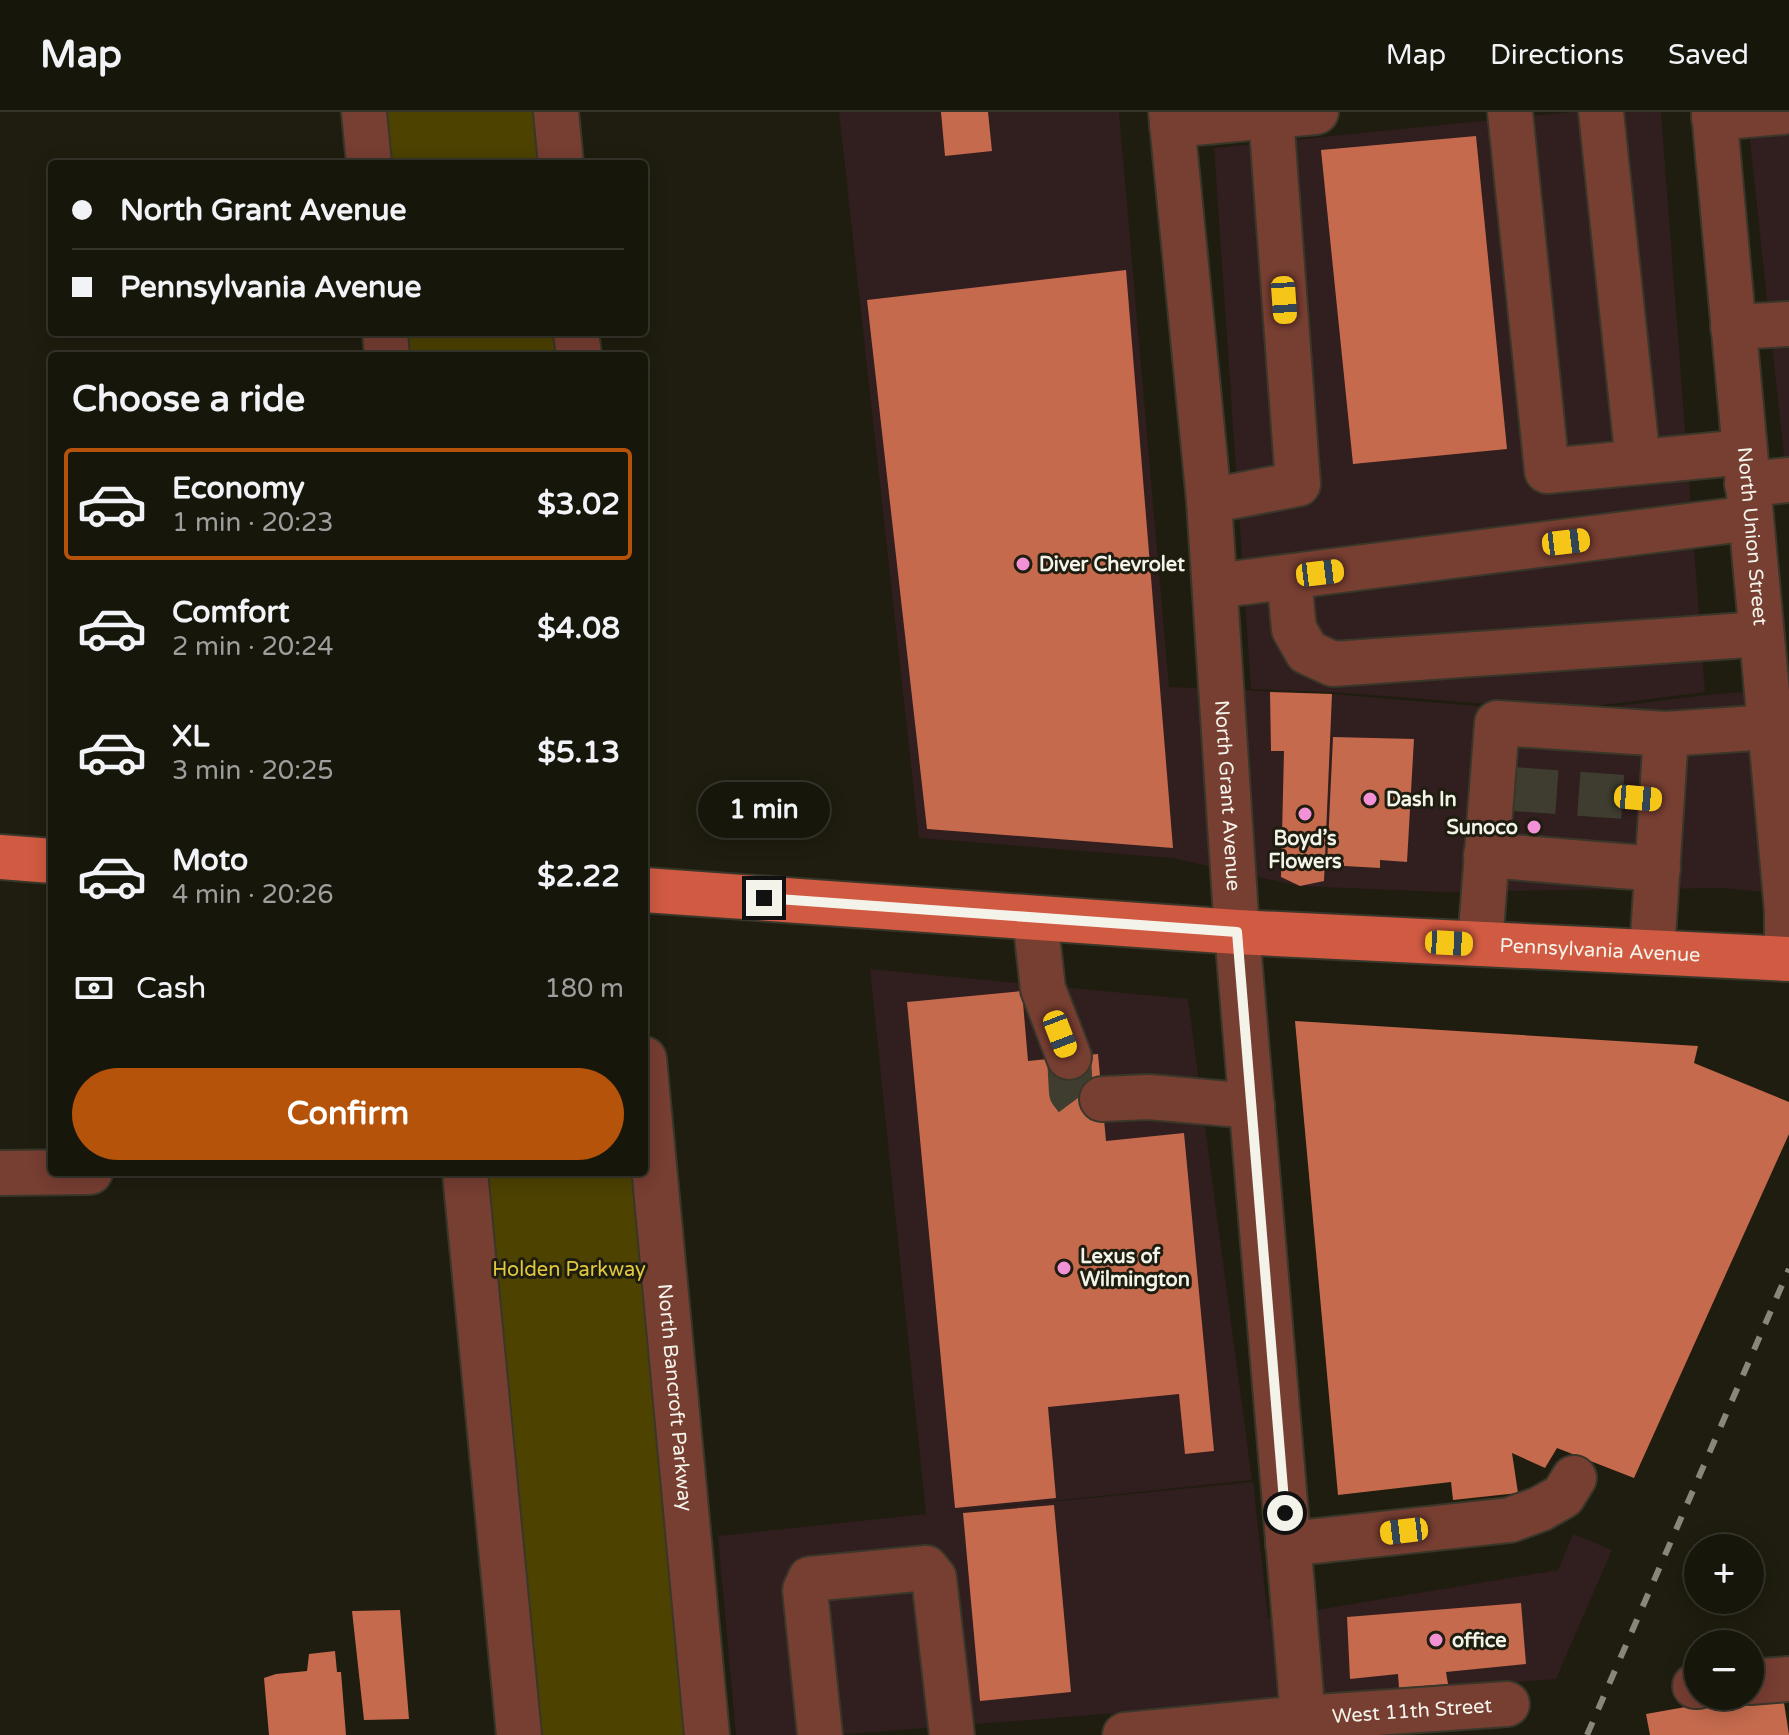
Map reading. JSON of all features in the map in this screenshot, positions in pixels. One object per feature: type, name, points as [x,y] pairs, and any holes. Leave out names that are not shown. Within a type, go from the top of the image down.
[{"type":"main road","points":[[0,857],[48,861]]},
{"type":"main road","name":"Pennsylvania Avenue","points":[[648,890],[1237,932],[1788,959]]},
{"type":"street","points":[[364,112],[369,160]]},
{"type":"street","points":[[556,112],[561,160]]},
{"type":"street","points":[[1171,118],[1316,112]]},
{"type":"street","points":[[1510,112],[1547,471],[1638,462],[1758,483]]},
{"type":"street","points":[[1601,112],[1638,462]]},
{"type":"street","points":[[1714,115],[1783,112]]},
{"type":"street","name":"North Union Street","points":[[1714,115],[1733,327],[1758,483],[1761,634],[1787,911],[1788,959]]},
{"type":"street","points":[[1209,501],[1298,484],[1271,116]]},
{"type":"street","name":"North Grant Avenue","points":[[1171,118],[1209,501],[1237,932],[1288,1544],[1309,1726]]},
{"type":"street","points":[[1733,327],[1789,324]]},
{"type":"street","points":[[1215,586],[1289,577],[1758,483]]},
{"type":"street","points":[[1289,577],[1294,629],[1307,652],[1333,664],[1761,634]]},
{"type":"street","points":[[1480,944],[1486,855],[1502,788],[1497,723],[1666,734],[1770,727]]},
{"type":"street","points":[[1652,952],[1658,869],[1650,799],[1666,734]]},
{"type":"street","points":[[1486,855],[1658,869]]},
{"type":"street","points":[[1035,918],[1043,989],[1069,1057]]},
{"type":"street","points":[[1102,1099],[1159,1097],[1252,1106]]},
{"type":"street","name":"North Bancroft Parkway","points":[[648,1102],[707,1735]]},
{"type":"street","points":[[0,1173],[48,1172]]},
{"type":"street","points":[[465,1176],[519,1735]]},
{"type":"street","points":[[1288,1544],[1510,1520],[1563,1496],[1574,1478]]},
{"type":"street","points":[[820,1735],[805,1590],[810,1579],[926,1568],[934,1578],[952,1735]]},
{"type":"street","points":[[1764,1681],[1789,1679]]},
{"type":"street","name":"West 11th Street","points":[[1125,1735],[1309,1726],[1507,1704]]},
{"type":"shaded area","points":[[839,112],[1119,112],[1169,687],[1332,694],[1562,713],[1789,688],[1789,895],[1724,888],[1442,892],[1299,886],[1172,858],[919,838]]},
{"type":"shaded area","points":[[1571,112],[1661,112],[1705,692],[1563,710],[1332,692],[1251,689],[1214,148]]},
{"type":"shaded area","points":[[1789,129],[1789,503],[1749,132]]},
{"type":"shaded area","points":[[870,969],[1188,999],[1252,1480],[947,1512],[1253,1482],[1268,1618],[1558,1570],[1573,1534],[1612,1550],[1556,1679],[835,1735],[736,1735],[718,1536],[926,1514]]},
{"type":"green space","points":[[364,112],[556,112],[561,160],[369,160]]},
{"type":"green space","points":[[385,336],[576,336],[578,352],[387,352]]},
{"type":"green space","name":"Holden Parkway","points":[[465,1176],[644,1176],[707,1735],[519,1735]]},
{"type":"building","points":[[941,112],[988,112],[992,151],[945,156]]},
{"type":"building","points":[[1476,136],[1507,449],[1353,464],[1321,150]]},
{"type":"building","name":"Diver Chevrolet","points":[[1126,270],[1173,848],[927,829],[867,300]]},
{"type":"building","name":"Boyd’s Flowers","points":[[1270,692],[1332,694],[1324,881],[1300,886],[1281,877],[1284,751],[1271,751]]},
{"type":"building","name":"Dash In","points":[[1333,737],[1414,739],[1407,862],[1380,860],[1380,868],[1327,865]]},
{"type":"building","name":"Lexus of Wilmington","points":[[1022,991],[1028,1061],[1098,1054],[1106,1141],[1184,1133],[1214,1451],[1185,1454],[1179,1394],[1048,1407],[1056,1498],[955,1508],[907,1002]]},
{"type":"building","points":[[1295,1021],[1698,1046],[1694,1063],[1789,1102],[1789,1134],[1634,1478],[1557,1448],[1545,1468],[1512,1453],[1518,1493],[1453,1500],[1451,1482],[1338,1495]]},
{"type":"building","points":[[1054,1505],[1071,1692],[980,1701],[963,1513]]},
{"type":"building","name":"office","points":[[1521,1603],[1526,1664],[1446,1672],[1448,1684],[1399,1688],[1398,1674],[1350,1679],[1347,1617]]},
{"type":"building","points":[[400,1610],[409,1719],[364,1720],[352,1611]]},
{"type":"building","points":[[335,1651],[337,1672],[341,1672],[346,1735],[269,1735],[264,1678],[307,1671],[309,1654]]},
{"type":"building","points":[[1782,1690],[1789,1735],[1650,1735],[1646,1714],[1684,1707],[1684,1710],[1764,1710],[1764,1693]]},
{"type":"tunnel","points":[[1513,789],[1638,798]]},
{"type":"tunnel","points":[[1069,1057],[1071,1092],[1077,1100],[1102,1099]]},
{"type":"railway","points":[[1587,1735],[1789,1269]]},
{"type":"place","name":"Diver Chevrolet","points":[[1023,564]]},
{"type":"place","name":"Dash In","points":[[1370,799]]},
{"type":"place","name":"Boyd’s Flowers","points":[[1305,814]]},
{"type":"place","name":"Sunoco","points":[[1534,827]]},
{"type":"place","name":"Lexus of Wilmington","points":[[1064,1268]]},
{"type":"place","name":"office","points":[[1436,1640]]},
{"type":"route","points":[[764,898],[1237,932],[1285,1513]]}]
